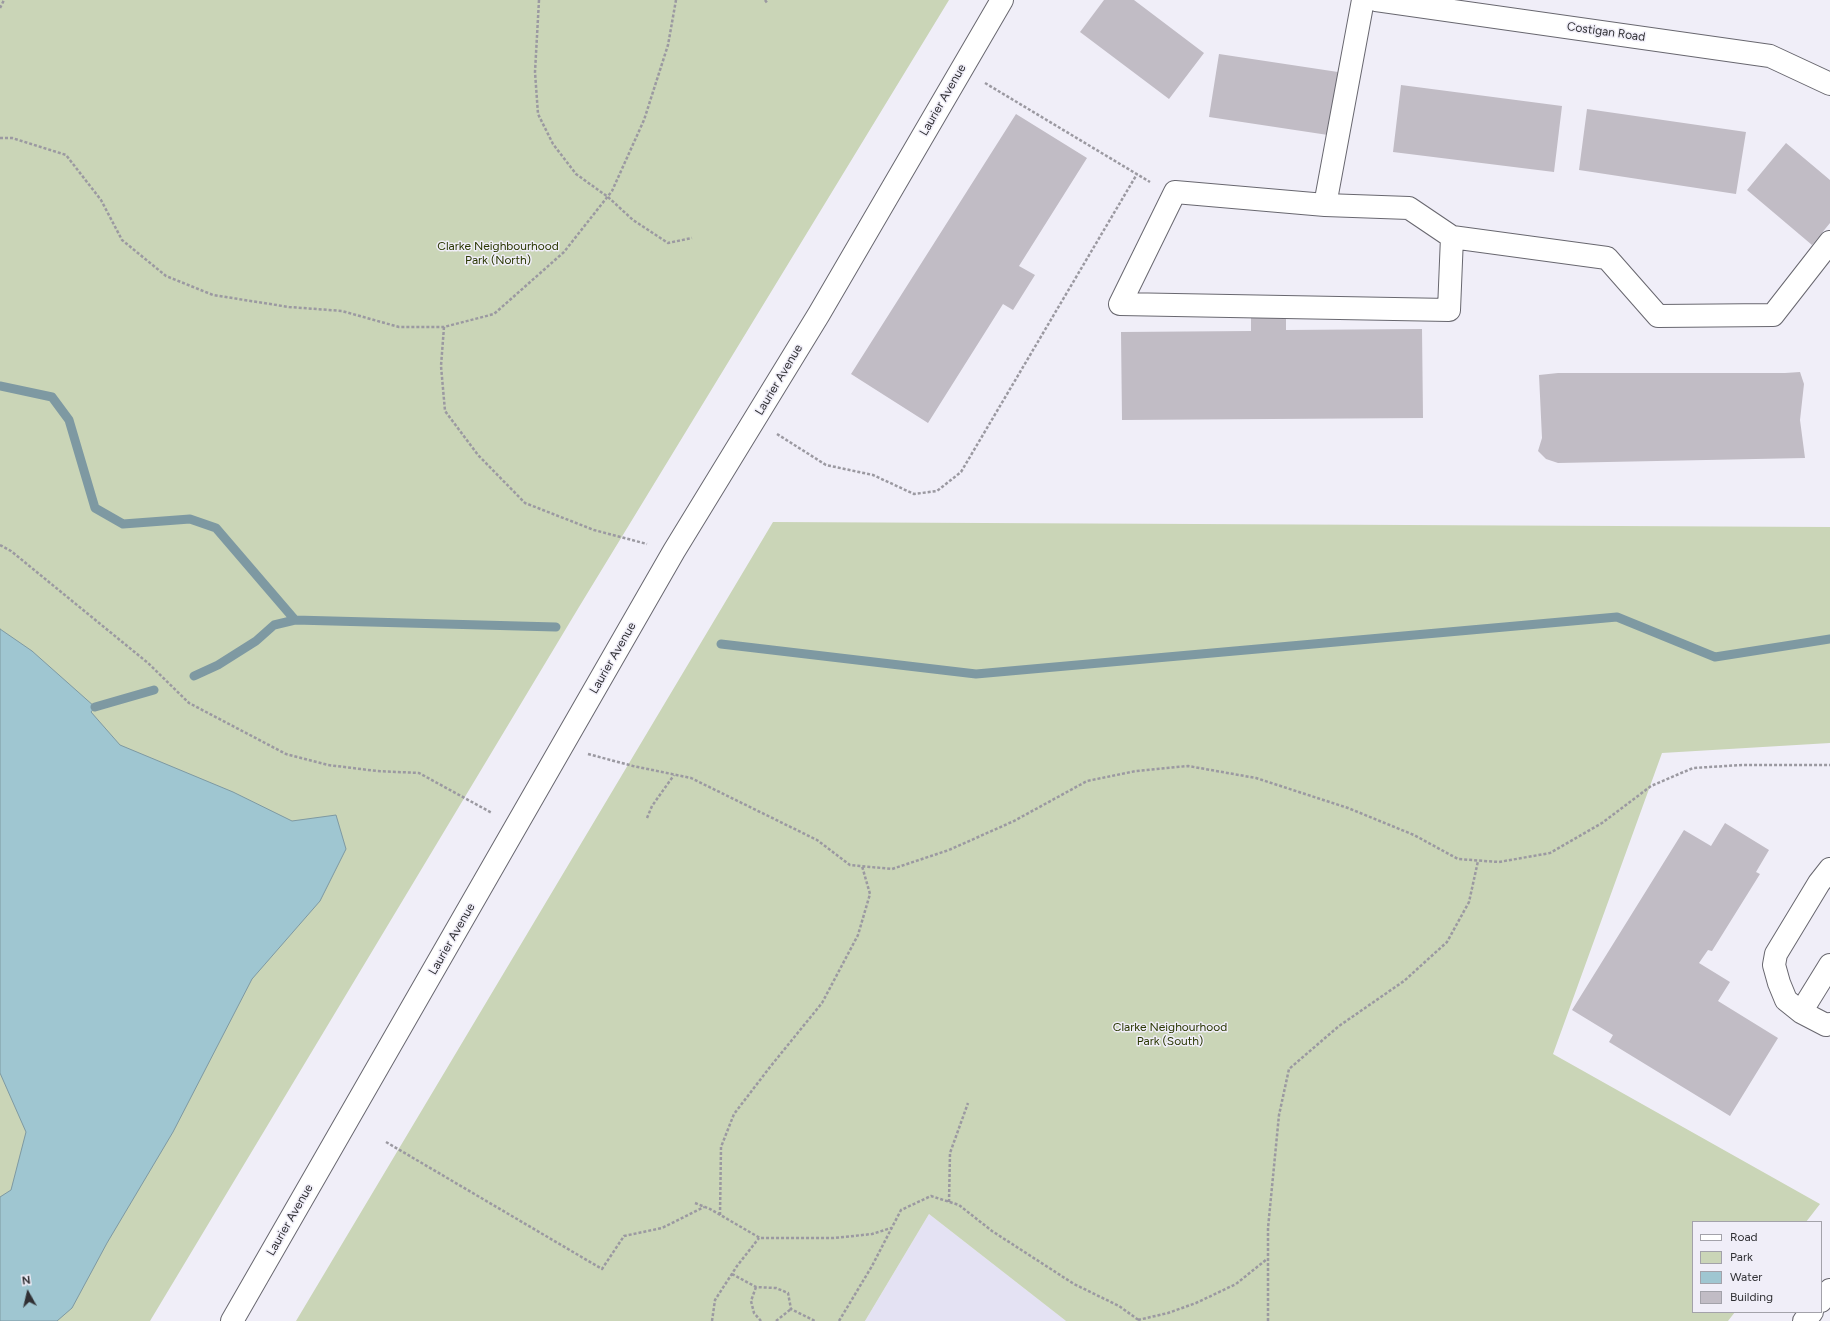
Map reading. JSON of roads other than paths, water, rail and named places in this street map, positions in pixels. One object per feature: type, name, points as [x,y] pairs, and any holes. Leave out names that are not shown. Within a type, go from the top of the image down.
[{"type":"street","name":"Laurier Avenue","points":[[232,1321],[517,827],[674,551],[819,314],[1002,0]]},
{"type":"street","points":[[1325,205],[1363,0]]},
{"type":"street","name":"Costigan Road","points":[[1376,0],[1770,56],[1830,84]]},
{"type":"street","points":[[1452,237],[1449,310],[1120,304],[1175,192],[1325,205],[1409,208],[1452,237],[1607,258],[1658,316],[1773,315],[1830,242]]},
{"type":"street","points":[[1830,869],[1819,883],[1776,954],[1774,965],[1786,1000],[1801,1012],[1826,1024],[1830,1024]]},
{"type":"street","points":[[1801,1012],[1830,965]]},
{"type":"street","points":[[1822,1300],[1830,1290]]},
{"type":"street","points":[[1804,1321],[1811,1313]]},
{"type":"water","points":[[0,629],[32,651],[95,707],[91,712],[120,745],[233,792],[292,821],[336,815],[346,849],[320,901],[252,979],[173,1132],[107,1243],[72,1308],[57,1321],[0,1321],[0,1197],[11,1190],[26,1132],[0,1073]]},
{"type":"waterway","points":[[0,386],[52,397],[69,420],[95,508],[123,524],[190,519],[216,528],[295,620]]},
{"type":"waterway","points":[[721,644],[976,674],[1617,617],[1715,657],[1830,639]]},
{"type":"waterway","points":[[194,676],[218,665],[256,641],[274,625],[295,620],[556,627]]},
{"type":"waterway","points":[[95,707],[154,690]]},
{"type":"park label","name":"Clarke Neighbourhood Park (North)","points":[[498,253]]},
{"type":"park label","name":"Clarke Neighourhood Park (South)","points":[[1170,1034]]}]
